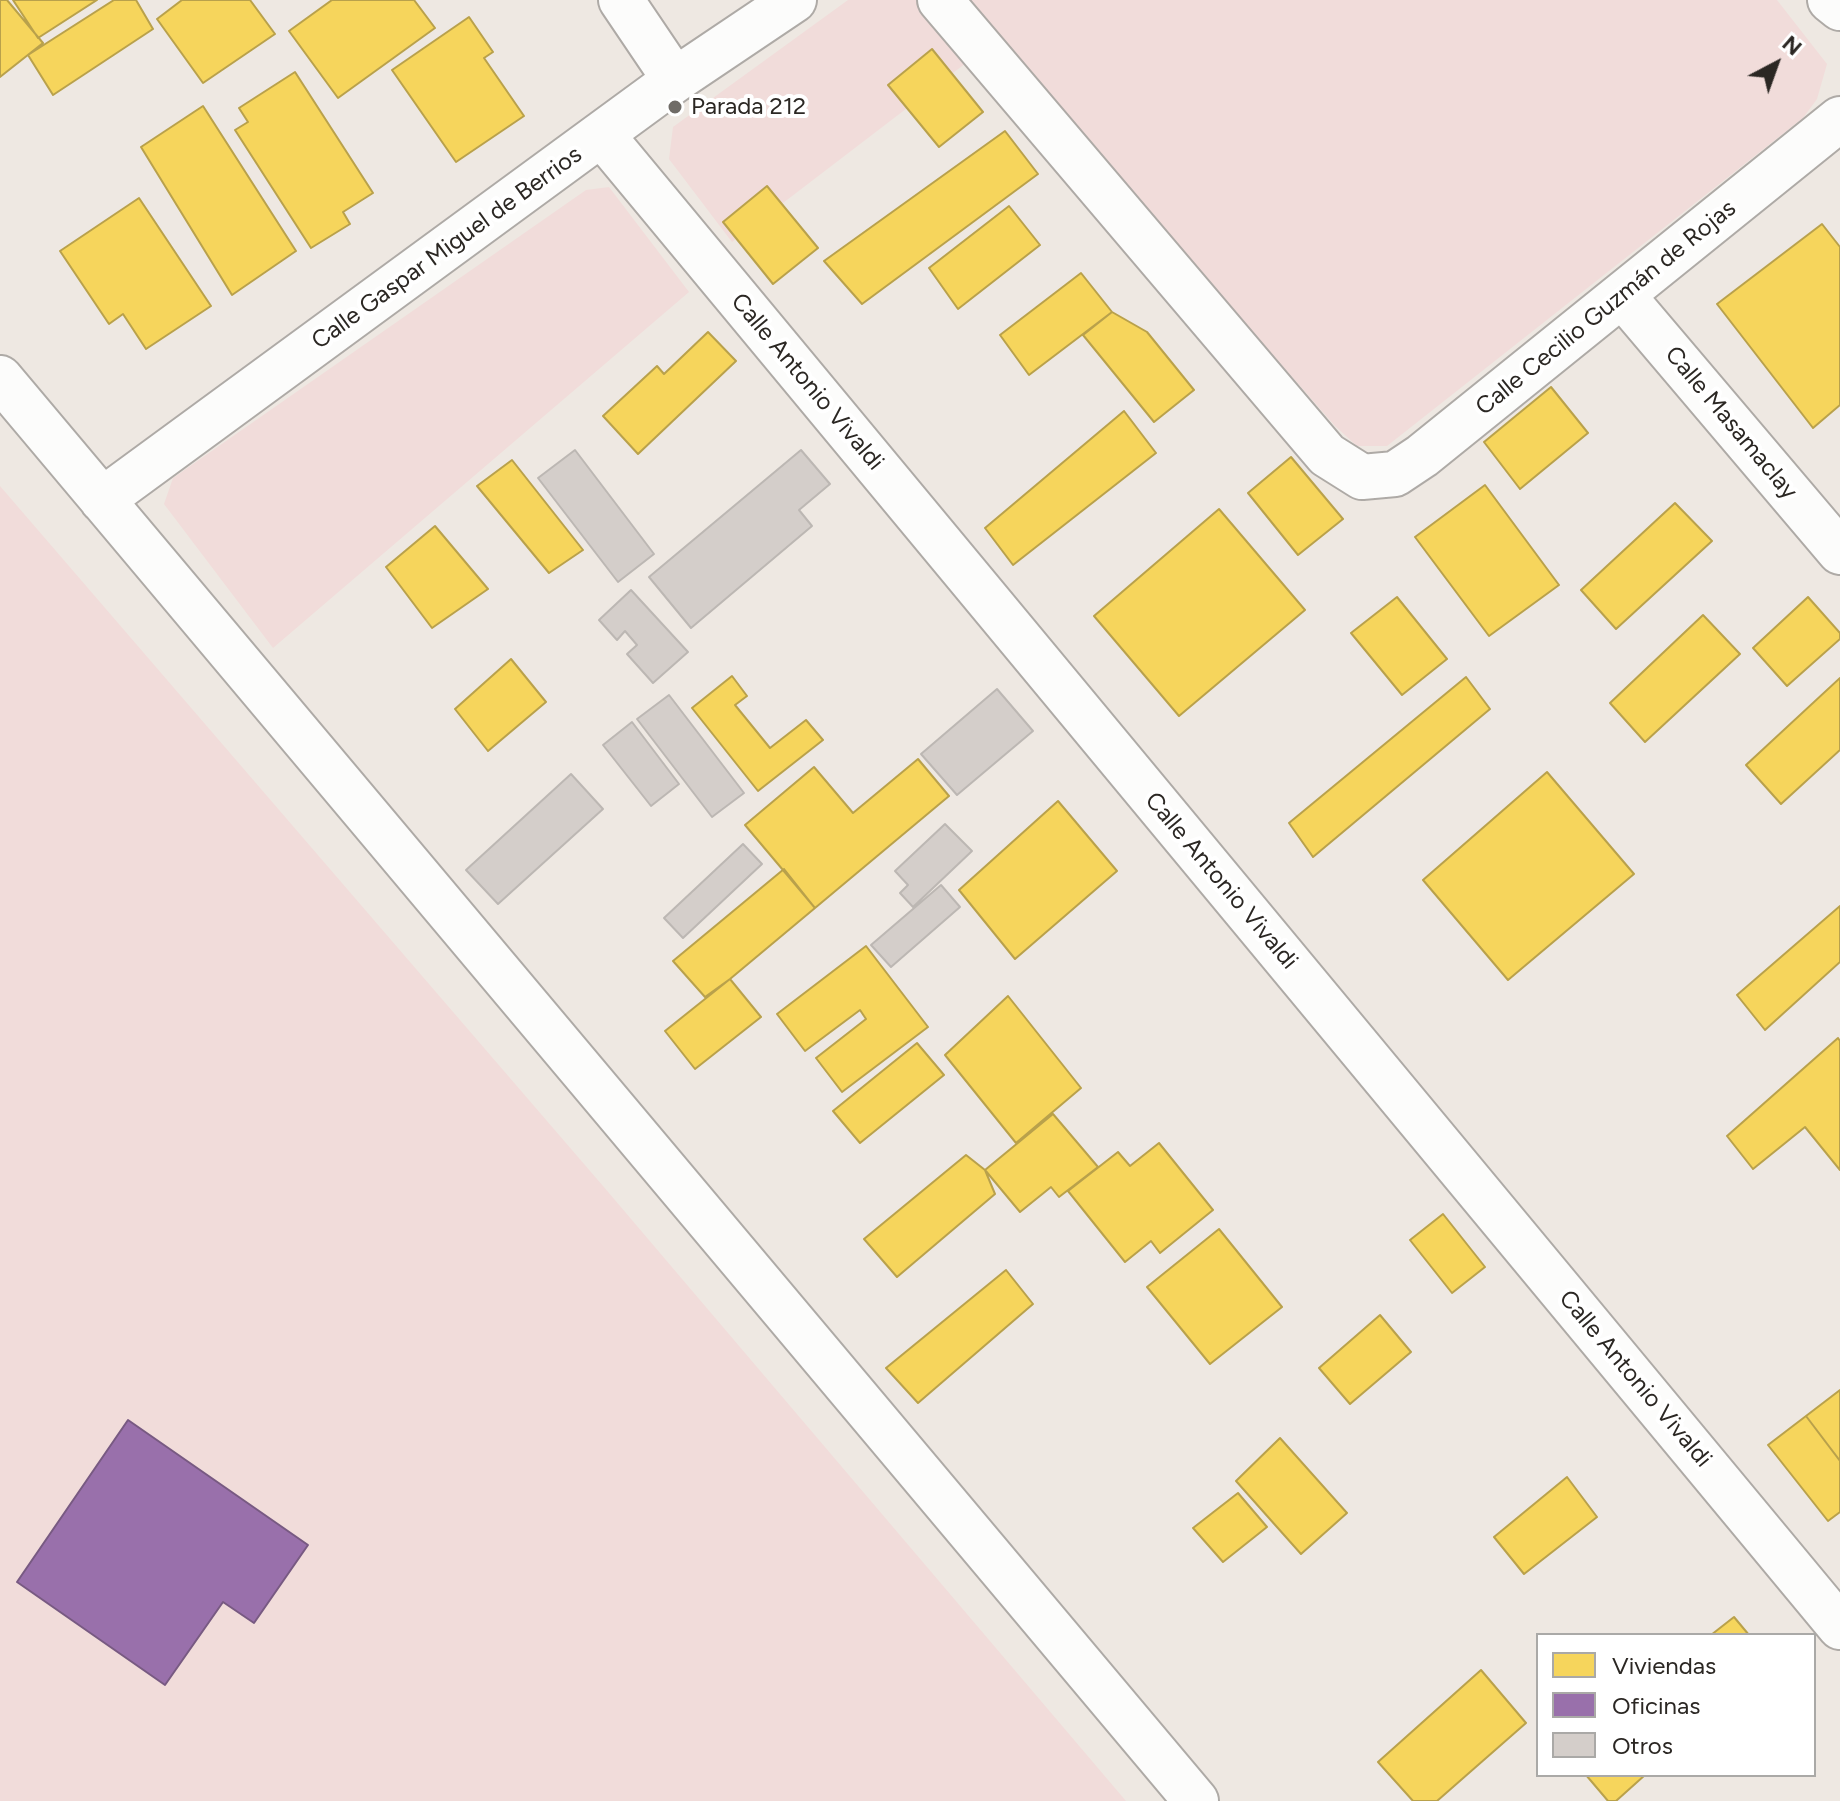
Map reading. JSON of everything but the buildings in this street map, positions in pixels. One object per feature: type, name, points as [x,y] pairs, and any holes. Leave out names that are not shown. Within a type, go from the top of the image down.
[{"type":"street","points":[[621,0],[675,80]]},
{"type":"street","name":"Calle Gaspar Miguel de Berrios","points":[[102,500],[675,80],[794,0]]},
{"type":"street","name":"Calle Cecilio Guzmán de Rojas","points":[[940,0],[1327,455],[1362,477],[1395,474],[1422,456],[1840,119]]},
{"type":"street","points":[[1830,0],[1840,8]]},
{"type":"street","name":"Calle Antonio Vivaldi","points":[[602,135],[1840,1627]]},
{"type":"street","name":"Calle Masamaclay","points":[[1622,295],[1840,552]]},
{"type":"street","points":[[0,378],[1196,1801]]},
{"type":"shaded area","points":[[848,0],[916,0],[966,63],[732,242],[669,159],[673,127]]},
{"type":"shaded area","points":[[962,0],[1777,0],[1827,64],[1817,99],[1803,118],[1387,446],[1357,446],[1335,426]]},
{"type":"shaded area","points":[[609,187],[689,292],[273,648],[164,504],[173,478],[586,190]]},
{"type":"shaded area","points":[[0,486],[603,1186],[1126,1801],[0,1801]]},
{"type":"place","name":"Parada 212","points":[[675,107]]}]
